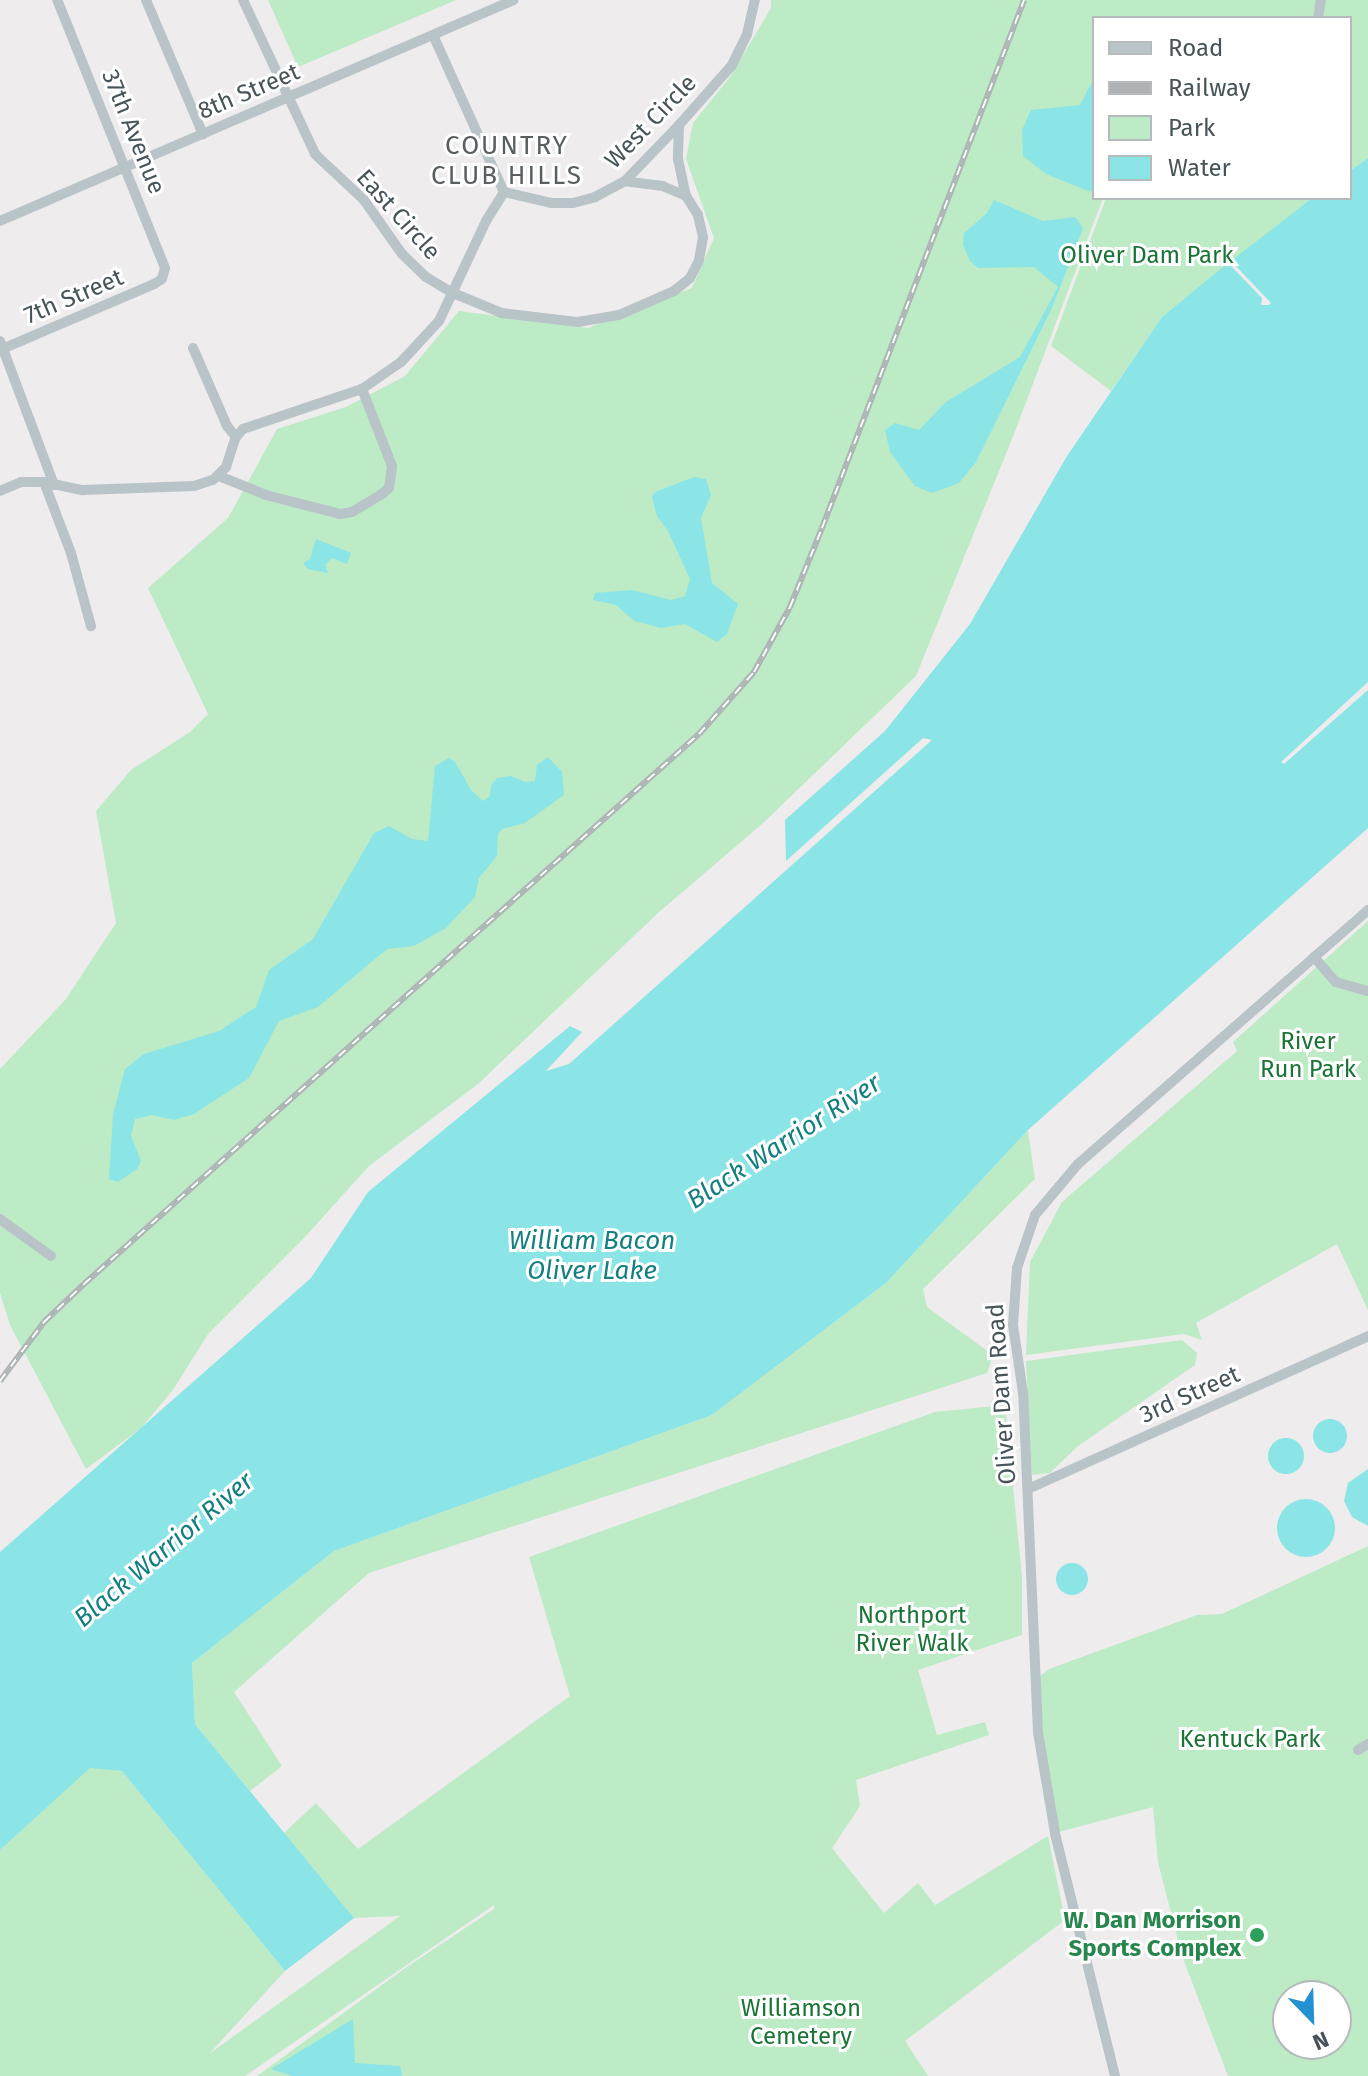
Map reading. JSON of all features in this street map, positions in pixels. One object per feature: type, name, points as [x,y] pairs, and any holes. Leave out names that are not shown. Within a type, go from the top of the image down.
[{"type":"street","name":"37th Avenue","points":[[57,0],[162,257],[165,268],[162,279]]},
{"type":"street","points":[[146,0],[203,134]]},
{"type":"street","name":"East Circle","points":[[243,0],[309,145],[322,163],[364,200],[402,254],[426,277],[453,293],[512,315],[578,322],[619,315],[653,302],[683,284],[699,260],[702,226],[686,196],[678,159],[679,125]]},
{"type":"street","name":"8th Street","points":[[0,221],[514,0]]},
{"type":"street","name":"West Circle","points":[[504,192],[551,203],[573,203],[595,197],[625,181],[679,125],[738,56],[755,0]]},
{"type":"street","points":[[0,491],[21,482],[49,483],[83,490],[194,486],[219,476],[229,462],[236,437],[250,424],[362,389],[401,362],[439,321],[486,221],[504,192],[433,35]]},
{"type":"street","points":[[625,181],[663,186],[686,196]]},
{"type":"street","name":"7th Street","points":[[1,347],[162,279]]},
{"type":"street","points":[[1,347],[49,483],[91,626]]},
{"type":"street","points":[[193,348],[227,426],[236,437]]},
{"type":"street","points":[[219,476],[266,495],[340,514],[352,512],[382,494],[389,488],[392,466],[362,389]]},
{"type":"street","name":"Oliver Dam Road","points":[[1115,2076],[1055,1833],[1038,1732],[1023,1393],[1013,1325],[1017,1268],[1035,1215],[1078,1164],[1368,910]]},
{"type":"street","points":[[1314,957],[1336,982],[1368,991]]},
{"type":"street","points":[[0,1219],[51,1256]]},
{"type":"street","name":"3rd Street","points":[[1028,1489],[1368,1336]]},
{"type":"green space","points":[[268,0],[456,0],[298,67]]},
{"type":"green space","points":[[771,0],[1368,0],[1368,158],[1352,170],[1352,16],[1092,16],[1092,200],[1102,200],[1014,434],[916,676],[762,824],[658,913],[478,1084],[369,1166],[304,1238],[208,1334],[173,1390],[141,1428],[86,1469],[10,1325],[0,1293],[0,1069],[66,999],[116,923],[96,811],[131,770],[190,732],[208,714],[148,588],[228,518],[277,429],[346,407],[405,376],[459,311],[588,328],[692,288],[714,238],[686,159],[693,123],[730,77],[771,8]]},
{"type":"green space","name":"Oliver Dam Park","points":[[1105,200],[1309,200],[1162,317],[1111,391],[1051,346]]},
{"type":"green space","name":"River Run Park","points":[[1368,921],[1368,1310],[1337,1244],[1196,1323],[1202,1340],[1184,1334],[1026,1355],[1030,1262],[1062,1202],[1237,1051],[1233,1042]]},
{"type":"green space","points":[[1028,1130],[1035,1179],[923,1289],[927,1307],[993,1355],[987,1373],[369,1573],[234,1692],[282,1766],[250,1791],[195,1724],[192,1663],[334,1551],[712,1415],[887,1282]]},
{"type":"green space","points":[[1182,1340],[1197,1353],[1195,1365],[1078,1446],[1050,1473],[1032,1475],[1026,1361]]},
{"type":"green space","points":[[1005,1405],[1022,1577],[1022,1635],[918,1670],[937,1735],[985,1722],[989,1735],[856,1780],[860,1806],[832,1848],[884,1913],[918,1883],[935,1905],[1048,1836],[1065,1920],[905,2041],[928,2076],[257,2076],[404,1969],[494,1909],[494,1905],[245,2076],[0,2076],[0,1850],[90,1767],[122,1771],[285,1971],[209,2054],[400,1916],[354,1918],[284,1833],[316,1803],[358,1849],[570,1696],[529,1557],[935,1412]]},
{"type":"green space","name":"Kentuck Park","points":[[1368,1546],[1368,2076],[1228,2076],[1182,1956],[1158,1862],[1153,1807],[1055,1833],[1035,1680],[1049,1669],[1197,1615],[1222,1614]]},
{"type":"water","points":[[1092,82],[1091,192],[1046,174],[1023,156],[1022,130],[1031,110],[1080,105]]},
{"type":"water","name":"William Bacon Oliver Lake","points":[[1368,158],[1368,682],[1281,762],[1284,764],[1368,690],[1368,828],[1028,1130],[887,1282],[712,1415],[334,1551],[192,1663],[195,1724],[354,1918],[285,1971],[122,1771],[90,1768],[0,1850],[0,1552],[311,1278],[368,1192],[570,1026],[582,1032],[546,1071],[569,1064],[932,740],[923,738],[786,861],[785,820],[885,731],[970,624],[1067,456],[1162,317],[1228,263],[1262,298],[1261,305],[1269,305],[1271,303],[1231,261],[1309,200],[1352,200],[1352,170]]},
{"type":"water","points":[[994,200],[1043,221],[1075,217],[1083,228],[1052,308],[976,462],[959,483],[932,493],[915,486],[890,452],[885,430],[895,423],[919,430],[946,402],[1020,357],[1058,287],[1034,267],[978,268],[970,261],[963,245],[964,233],[987,213]]},
{"type":"water","points":[[694,477],[706,479],[711,495],[701,518],[712,583],[738,604],[727,634],[717,642],[685,624],[661,628],[634,621],[616,605],[593,600],[595,593],[632,590],[671,600],[685,596],[690,579],[668,531],[657,516],[652,497],[655,492]]},
{"type":"water","points":[[316,539],[351,553],[347,564],[332,558],[325,565],[328,573],[308,569],[303,563],[310,559]]},
{"type":"water","points":[[548,757],[562,772],[564,795],[525,823],[502,829],[498,834],[497,856],[479,878],[475,897],[446,928],[414,946],[387,949],[318,1007],[279,1021],[249,1078],[194,1114],[174,1120],[152,1115],[135,1119],[131,1136],[141,1161],[137,1169],[118,1182],[109,1179],[113,1114],[125,1069],[144,1054],[219,1031],[256,1007],[269,970],[313,939],[374,833],[389,826],[412,839],[428,841],[435,766],[449,758],[455,762],[471,790],[483,801],[490,796],[491,786],[497,778],[511,776],[525,782],[535,781],[537,765]]},
{"type":"water","points":[[1330,1419],[1342,1424],[1347,1436],[1342,1448],[1330,1453],[1318,1448],[1313,1436],[1318,1424]]},
{"type":"water","points":[[1286,1438],[1298,1444],[1304,1456],[1298,1468],[1286,1474],[1274,1468],[1268,1456],[1274,1444]]},
{"type":"water","points":[[1368,1469],[1368,1526],[1352,1517],[1344,1501],[1348,1483]]},
{"type":"water","points":[[1306,1499],[1326,1508],[1335,1528],[1326,1548],[1306,1557],[1286,1548],[1277,1528],[1286,1508]]},
{"type":"water","points":[[1072,1563],[1084,1567],[1088,1579],[1084,1591],[1072,1595],[1060,1591],[1056,1579],[1060,1567]]},
{"type":"water","points":[[353,2019],[355,2063],[400,2066],[402,2076],[292,2076],[271,2069]]},
{"type":"railway","points":[[0,1381],[44,1322],[84,1284],[699,734],[754,672],[790,607],[822,528],[1024,0]]},
{"type":"place","name":"W. Dan Morrison Sports Complex","points":[[1257,1935]]},
{"type":"district","name":"COUNTRY CLUB HILLS","points":[[507,161]]},
{"type":"water label","name":"Black Warrior River","points":[[784,1142]]},
{"type":"water label","name":"Black Warrior River","points":[[164,1550]]},
{"type":"park label","name":"Northport River Walk","points":[[912,1630]]},
{"type":"park label","name":"Williamson Cemetery","points":[[801,2023]]}]
